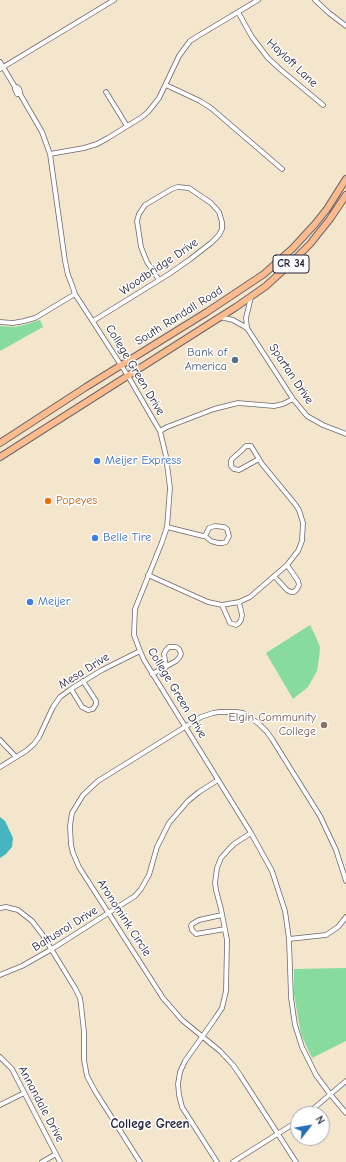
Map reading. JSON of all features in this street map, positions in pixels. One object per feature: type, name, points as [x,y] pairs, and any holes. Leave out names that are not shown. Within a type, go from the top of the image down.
[{"type":"main road","name":"South Randall Road","points":[[0,444],[207,312],[272,268],[316,224],[346,179]]},
{"type":"main road","name":"South Randall Road","points":[[0,457],[89,402],[266,286],[310,244],[330,219],[346,195]]},
{"type":"street","points":[[2,68],[114,0]]},
{"type":"street","points":[[50,154],[84,148],[97,144],[148,112],[159,98],[179,56],[190,42],[258,0]]},
{"type":"street","points":[[315,0],[346,26]]},
{"type":"street","name":"Hayloft Lane","points":[[238,12],[252,38],[268,58],[323,105]]},
{"type":"street","name":"College Green Drive","points":[[0,62],[2,68],[15,87],[19,89],[20,94],[42,132],[50,154],[68,275],[76,294],[128,376],[160,431],[166,456],[170,488],[167,527],[135,609],[134,635],[140,651],[152,674],[251,833],[272,871],[285,911],[289,939],[291,998],[295,1025],[302,1047],[316,1075],[346,1113]]},
{"type":"street","points":[[166,85],[200,101],[211,108],[282,169]]},
{"type":"street","points":[[106,92],[127,126]]},
{"type":"street","name":"Woodbridge Drive","points":[[93,321],[159,280],[189,260],[214,240],[221,231],[222,219],[218,210],[189,188],[178,187],[172,189],[145,205],[139,214],[137,221],[141,247],[147,262],[159,280]]},
{"type":"street","points":[[0,322],[13,323],[30,320],[76,294]]},
{"type":"street","points":[[248,328],[246,318],[251,297]]},
{"type":"street","points":[[220,317],[233,320],[248,328]]},
{"type":"street","name":"Spartan Drive","points":[[248,328],[293,399],[307,416],[323,425],[346,434]]},
{"type":"street","points":[[160,431],[214,409],[238,403],[274,406],[283,404],[293,399]]},
{"type":"street","points":[[148,575],[208,602],[222,605],[239,602],[250,596],[287,565],[298,551],[302,541],[303,530],[301,515],[295,504],[276,482],[251,446],[243,448],[230,463],[234,469],[239,470],[259,459]]},
{"type":"street","points":[[167,527],[205,536],[211,541],[218,543],[226,542],[229,536],[227,529],[224,527],[215,526],[209,528],[205,536]]},
{"type":"street","points":[[274,576],[287,590],[294,592],[299,585],[298,581],[287,565]]},
{"type":"street","points":[[222,605],[230,623],[236,625],[241,620],[242,615],[239,602]]},
{"type":"street","points":[[152,674],[166,667],[176,661],[181,654],[179,649],[176,647],[166,650],[164,654],[166,667]]},
{"type":"street","name":"Mesa Drive","points":[[0,767],[34,744],[56,702],[71,689],[111,665],[140,651]]},
{"type":"street","points":[[71,689],[82,707],[88,710],[93,709],[96,701],[83,681]]},
{"type":"street","name":"Aronomink Circle","points":[[296,1162],[240,1075],[226,1057],[203,1036],[190,1027],[169,1005],[109,913],[79,866],[73,853],[70,826],[72,813],[83,795],[93,785],[185,727],[207,715],[231,711],[243,713],[258,723],[267,732],[320,816],[336,850],[346,881]]},
{"type":"street","points":[[0,740],[16,757]]},
{"type":"street","name":"Baltusrol Drive","points":[[0,975],[22,966],[52,949],[130,900],[142,889],[149,876],[160,840],[176,815],[193,797],[218,780]]},
{"type":"street","points":[[217,1162],[182,1107],[178,1084],[180,1072],[191,1052],[222,1008],[226,991],[228,951],[225,929],[216,890],[217,868],[221,858],[229,849],[251,833]]},
{"type":"street","points":[[0,908],[6,907],[18,910],[27,916],[52,949],[75,988],[80,998],[84,1032],[84,1060],[87,1076],[140,1162]]},
{"type":"street","points":[[222,915],[199,920],[192,924],[192,930],[196,934],[225,929]]},
{"type":"street","points":[[289,939],[326,934],[338,927],[346,917]]},
{"type":"street","name":"Annandale Drive","points":[[0,1057],[10,1067],[60,1162]]},
{"type":"street","points":[[316,1106],[346,1081]]},
{"type":"street","points":[[0,1105],[24,1093]]},
{"type":"street","points":[[234,1162],[290,1126]]},
{"type":"street","points":[[42,1162],[56,1154]]},
{"type":"green space","points":[[40,320],[43,327],[0,351],[0,326],[15,327]]},
{"type":"green space","points":[[310,625],[320,647],[317,671],[308,687],[293,699],[266,653]]},
{"type":"green space","points":[[346,968],[346,1041],[312,1058],[301,1034],[294,994],[294,969]]},
{"type":"water","points":[[0,817],[5,821],[13,838],[12,847],[0,858]]},
{"type":"place","name":"Bank of America","points":[[235,360]]},
{"type":"place","name":"Meijer Express","points":[[97,461]]},
{"type":"place","name":"Popeyes","points":[[48,501]]},
{"type":"place","name":"Belle Tire","points":[[95,538]]},
{"type":"place","name":"Meijer","points":[[30,602]]},
{"type":"place","name":"Elgin Community College","points":[[324,725]]},
{"type":"district","name":"College Green","points":[[150,1124]]}]
